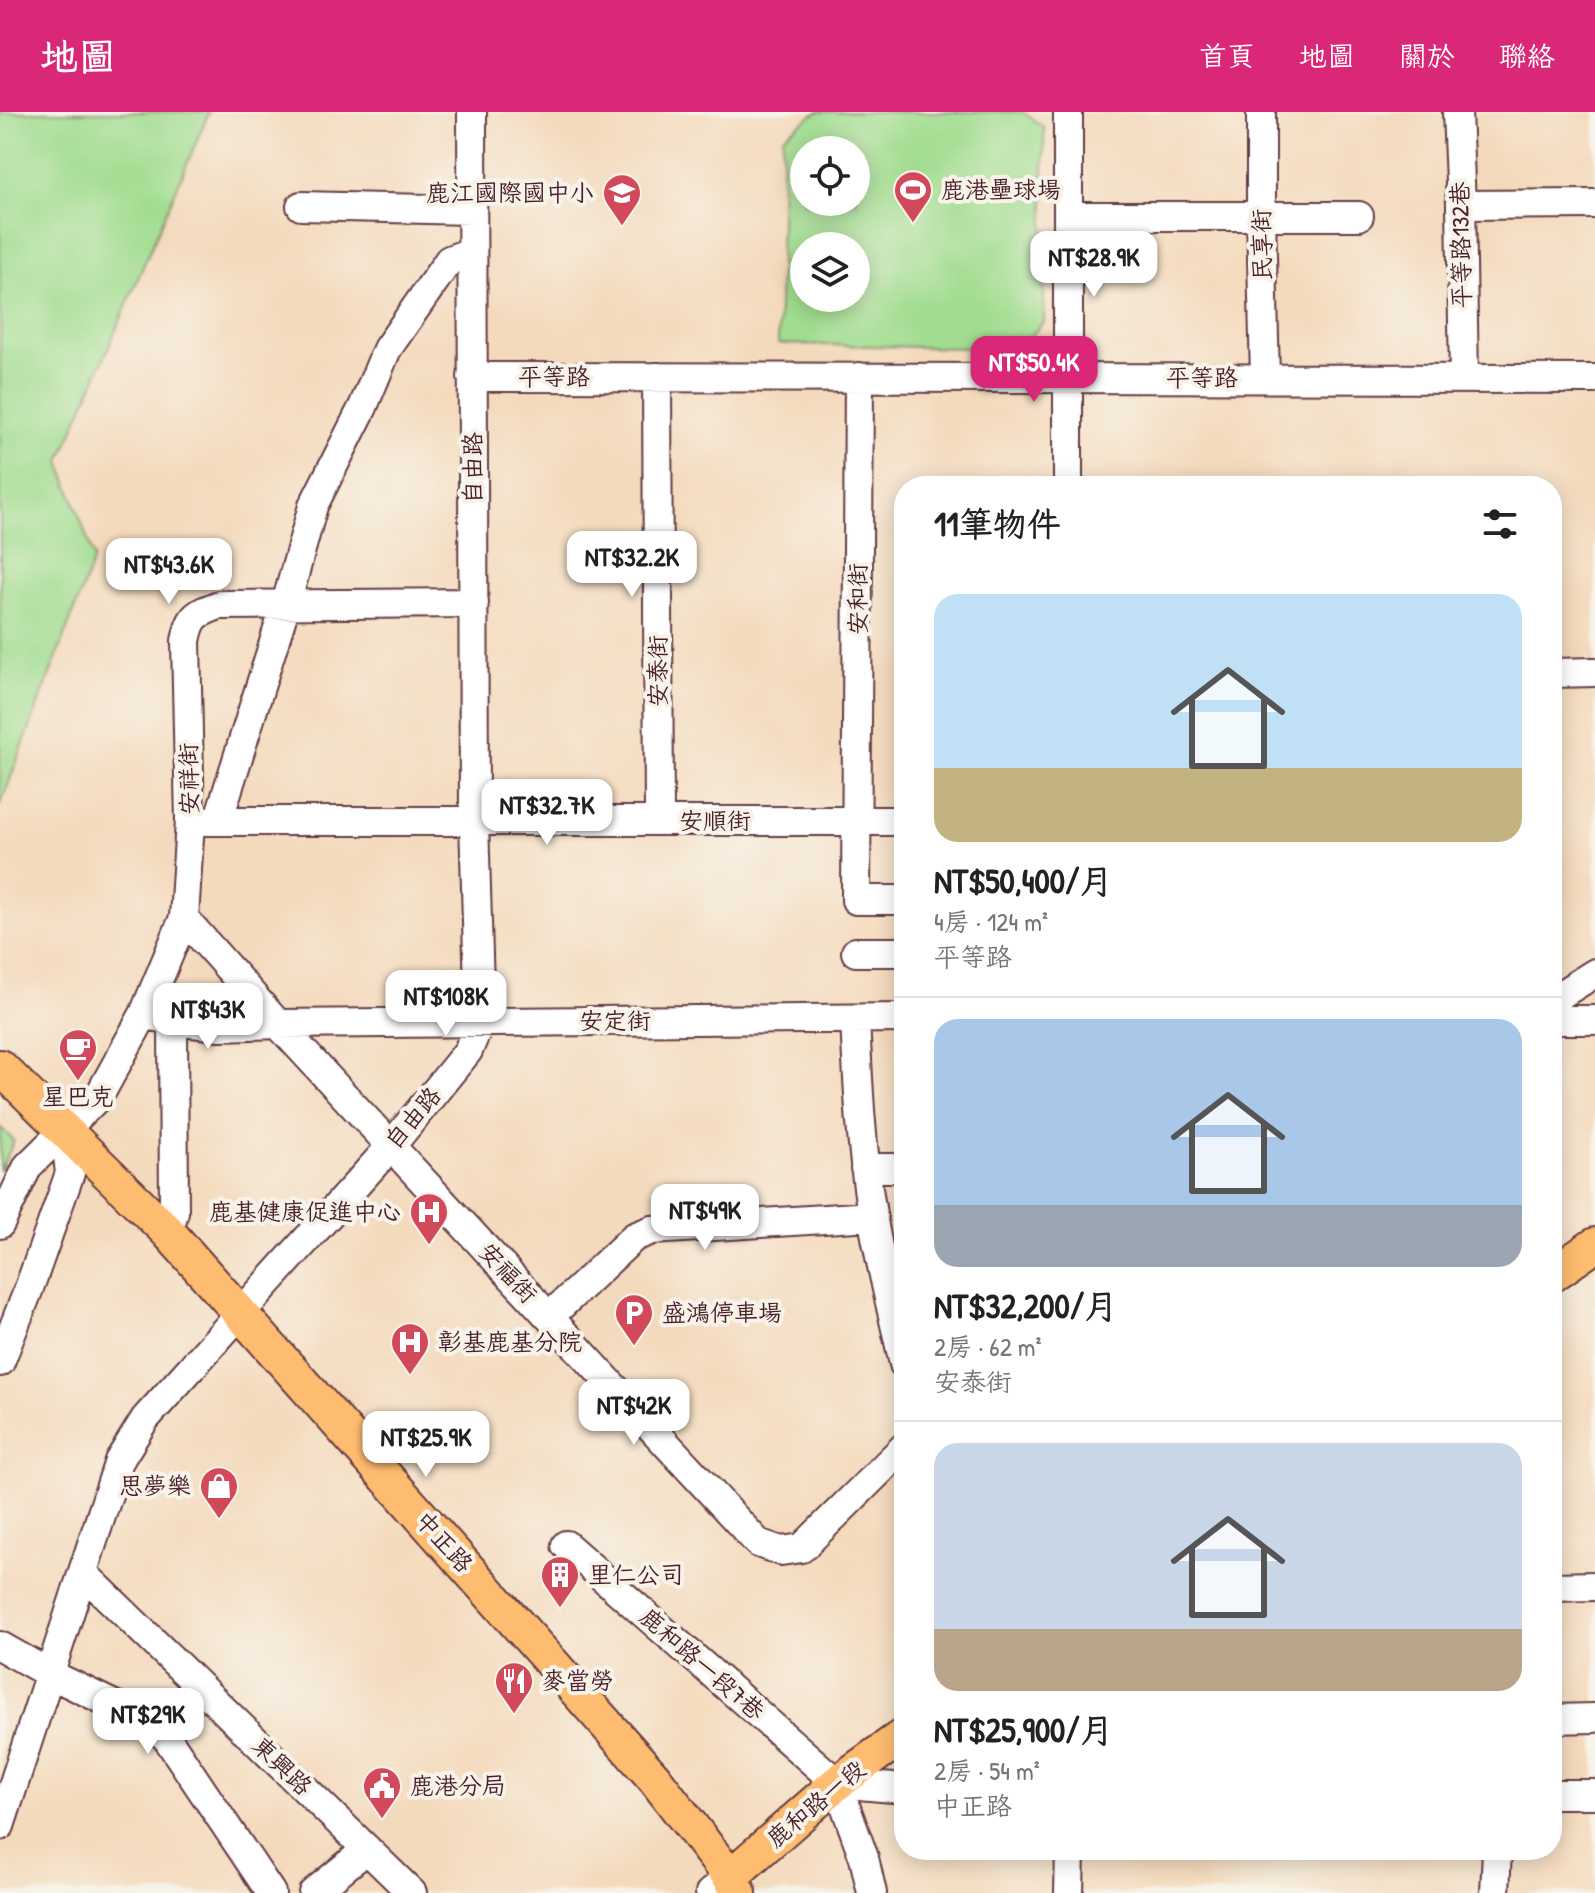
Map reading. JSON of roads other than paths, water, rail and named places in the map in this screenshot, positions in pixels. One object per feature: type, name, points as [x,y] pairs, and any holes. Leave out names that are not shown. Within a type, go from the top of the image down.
[{"type":"main road","name":"中正路","points":[[0,1067],[168,1232],[655,1779],[726,1888]]},
{"type":"main road","points":[[1562,1268],[1595,1245]]},
{"type":"main road","name":"鹿和路一段","points":[[726,1888],[837,1783],[894,1742]]},
{"type":"street","name":"自由路","points":[[0,1826],[119,1461],[145,1419],[391,1146],[468,1051],[480,1022],[474,821],[472,112]]},
{"type":"street","points":[[1068,112],[1068,476]]},
{"type":"street","name":"民享街","points":[[1261,112],[1265,378]]},
{"type":"street","name":"平等路132巷","points":[[1457,112],[1464,379]]},
{"type":"street","points":[[1461,205],[1595,204]]},
{"type":"street","points":[[301,206],[471,210]]},
{"type":"street","points":[[1068,216],[1359,216]]},
{"type":"street","points":[[204,821],[286,604],[313,506],[363,407],[387,349],[449,260],[471,252]]},
{"type":"street","name":"平等路","points":[[472,377],[1595,379]]},
{"type":"street","name":"安泰街","points":[[657,377],[659,821]]},
{"type":"street","name":"安和街","points":[[859,377],[856,900],[894,900]]},
{"type":"street","name":"安祥街","points":[[0,1224],[28,1166],[99,1096],[144,1014],[184,918],[204,821],[186,641],[189,623],[199,612],[219,605],[474,603]]},
{"type":"street","points":[[1562,673],[1595,672]]},
{"type":"street","name":"安順街","points":[[204,821],[894,821]]},
{"type":"street","points":[[184,918],[391,1146]]},
{"type":"street","points":[[856,952],[894,952]]},
{"type":"street","points":[[1562,994],[1595,973]]},
{"type":"street","name":"安定街","points":[[144,1014],[220,1026],[894,1018]]},
{"type":"street","points":[[855,1019],[865,1168],[894,1318]]},
{"type":"street","points":[[1562,1020],[1595,1020]]},
{"type":"street","points":[[168,1232],[174,1212],[173,1021]]},
{"type":"street","points":[[0,1362],[70,1173],[65,1131]]},
{"type":"street","name":"安福街","points":[[391,1146],[758,1543],[781,1551],[802,1548],[894,1457]]},
{"type":"street","points":[[865,1168],[894,1168]]},
{"type":"street","points":[[549,1317],[634,1237],[652,1230],[872,1216]]},
{"type":"street","name":"鹿和路一段7巷","points":[[566,1545],[837,1783]]},
{"type":"street","name":"東興路","points":[[83,1573],[412,1893]]},
{"type":"street","points":[[1562,1587],[1595,1586]]},
{"type":"street","points":[[0,1646],[147,1721],[167,1738],[271,1893]]},
{"type":"street","points":[[1562,1719],[1595,1718]]},
{"type":"street","points":[[872,1893],[864,1858],[837,1783],[894,1788]]},
{"type":"street","points":[[1562,1794],[1595,1794]]},
{"type":"street","points":[[313,1893],[367,1849]]},
{"type":"street","points":[[1069,1893],[1070,1860]]},
{"type":"street","points":[[1495,1893],[1497,1860]]},
{"type":"place","name":"鹿港壘球場","points":[[913,224]]},
{"type":"place","name":"鹿江國際國中小","points":[[622,227]]},
{"type":"place","name":"星巴克","points":[[78,1082]]},
{"type":"place","name":"鹿基健康促進中心","points":[[429,1246]]},
{"type":"place","name":"盛鴻停車場","points":[[634,1347]]},
{"type":"place","name":"彰基鹿基分院","points":[[410,1376]]},
{"type":"place","name":"思夢樂","points":[[219,1520]]},
{"type":"place","name":"里仁公司","points":[[560,1609]]},
{"type":"place","name":"麥當勞","points":[[514,1715]]},
{"type":"place","name":"鹿港分局","points":[[382,1820]]}]
